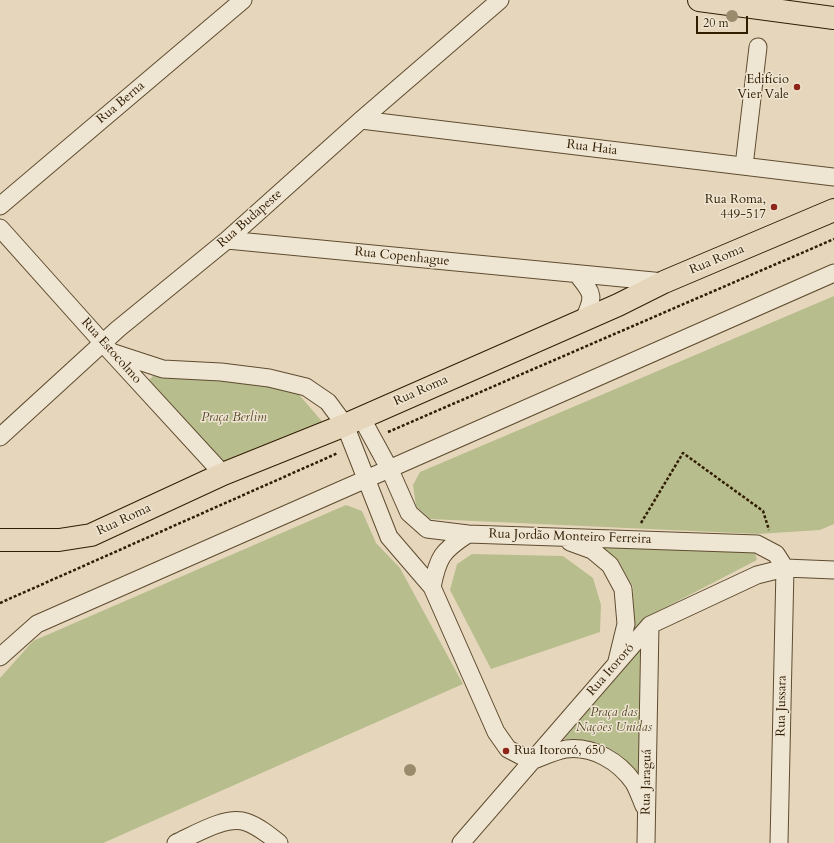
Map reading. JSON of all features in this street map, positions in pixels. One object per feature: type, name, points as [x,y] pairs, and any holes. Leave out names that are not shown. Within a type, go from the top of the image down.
[{"type":"main road","points":[[699,0],[834,18]]},
{"type":"main road","name":"Rua Roma","points":[[0,540],[59,540],[91,534],[222,474],[353,421],[664,282],[834,210]]},
{"type":"street","name":"Rua Berna","points":[[0,206],[243,0]]},
{"type":"street","name":"Rua Budapeste","points":[[0,437],[107,347],[361,120],[500,0]]},
{"type":"street","points":[[744,166],[758,47]]},
{"type":"street","name":"Rua Haia","points":[[361,120],[744,166],[830,180]]},
{"type":"street","name":"Rua Estocolmo","points":[[0,228],[222,474]]},
{"type":"street","name":"Rua Copenhague","points":[[227,240],[664,282]]},
{"type":"street","points":[[577,274],[590,292],[591,300],[584,319]]},
{"type":"street","points":[[0,657],[37,624],[834,274]]},
{"type":"street","points":[[107,347],[163,369],[222,372],[269,378],[306,387],[353,421],[352,446],[389,537],[432,587],[496,732],[508,749],[531,761],[566,750],[587,750],[606,757],[622,770],[634,784],[647,811]]},
{"type":"street","name":"Rua Jordão Monteiro Ferreira","points":[[353,421],[373,438],[390,470],[409,513],[427,528],[468,534],[757,544],[776,554],[785,568]]},
{"type":"street","points":[[432,587],[436,566],[449,546],[468,534]]},
{"type":"street","points":[[552,536],[592,550],[610,565],[623,590],[626,624],[617,664]]},
{"type":"street","points":[[785,568],[834,570]]},
{"type":"street","name":"Rua Itororó","points":[[461,843],[650,625],[757,575],[785,568]]},
{"type":"street","name":"Rua Jussara","points":[[779,843],[785,568]]},
{"type":"street","name":"Rua Jaraguá","points":[[646,843],[650,625]]},
{"type":"street","points":[[176,843],[212,826],[231,820],[244,821],[259,828],[279,843]]},
{"type":"path","points":[[373,438],[834,239]]},
{"type":"path","points":[[0,603],[352,446]]},
{"type":"path","points":[[632,539],[683,453],[763,510],[776,554]]},
{"type":"green space","points":[[834,296],[834,524],[820,530],[758,534],[430,519],[416,506],[413,485],[420,472]]},
{"type":"green space","name":"Praça Berlim","points":[[210,375],[295,390],[326,426],[223,468],[146,383],[153,376]]},
{"type":"green space","points":[[346,505],[362,511],[376,543],[400,568],[463,684],[103,843],[0,843],[0,678],[33,641]]},
{"type":"green space","points":[[596,545],[755,553],[757,560],[645,618],[634,631],[633,587],[617,558]]},
{"type":"green space","points":[[472,554],[563,556],[593,578],[601,605],[600,632],[491,669],[450,590],[457,564]]},
{"type":"green space","name":"Praça das Nações Unidas","points":[[640,650],[639,777],[625,759],[607,747],[587,741],[564,739]]},
{"type":"place","name":"Edifício Vier Vale","points":[[797,87]]},
{"type":"place","name":"Rua Roma, 449-517","points":[[774,207]]},
{"type":"place","name":"Rua Itororó, 650","points":[[506,751]]}]
